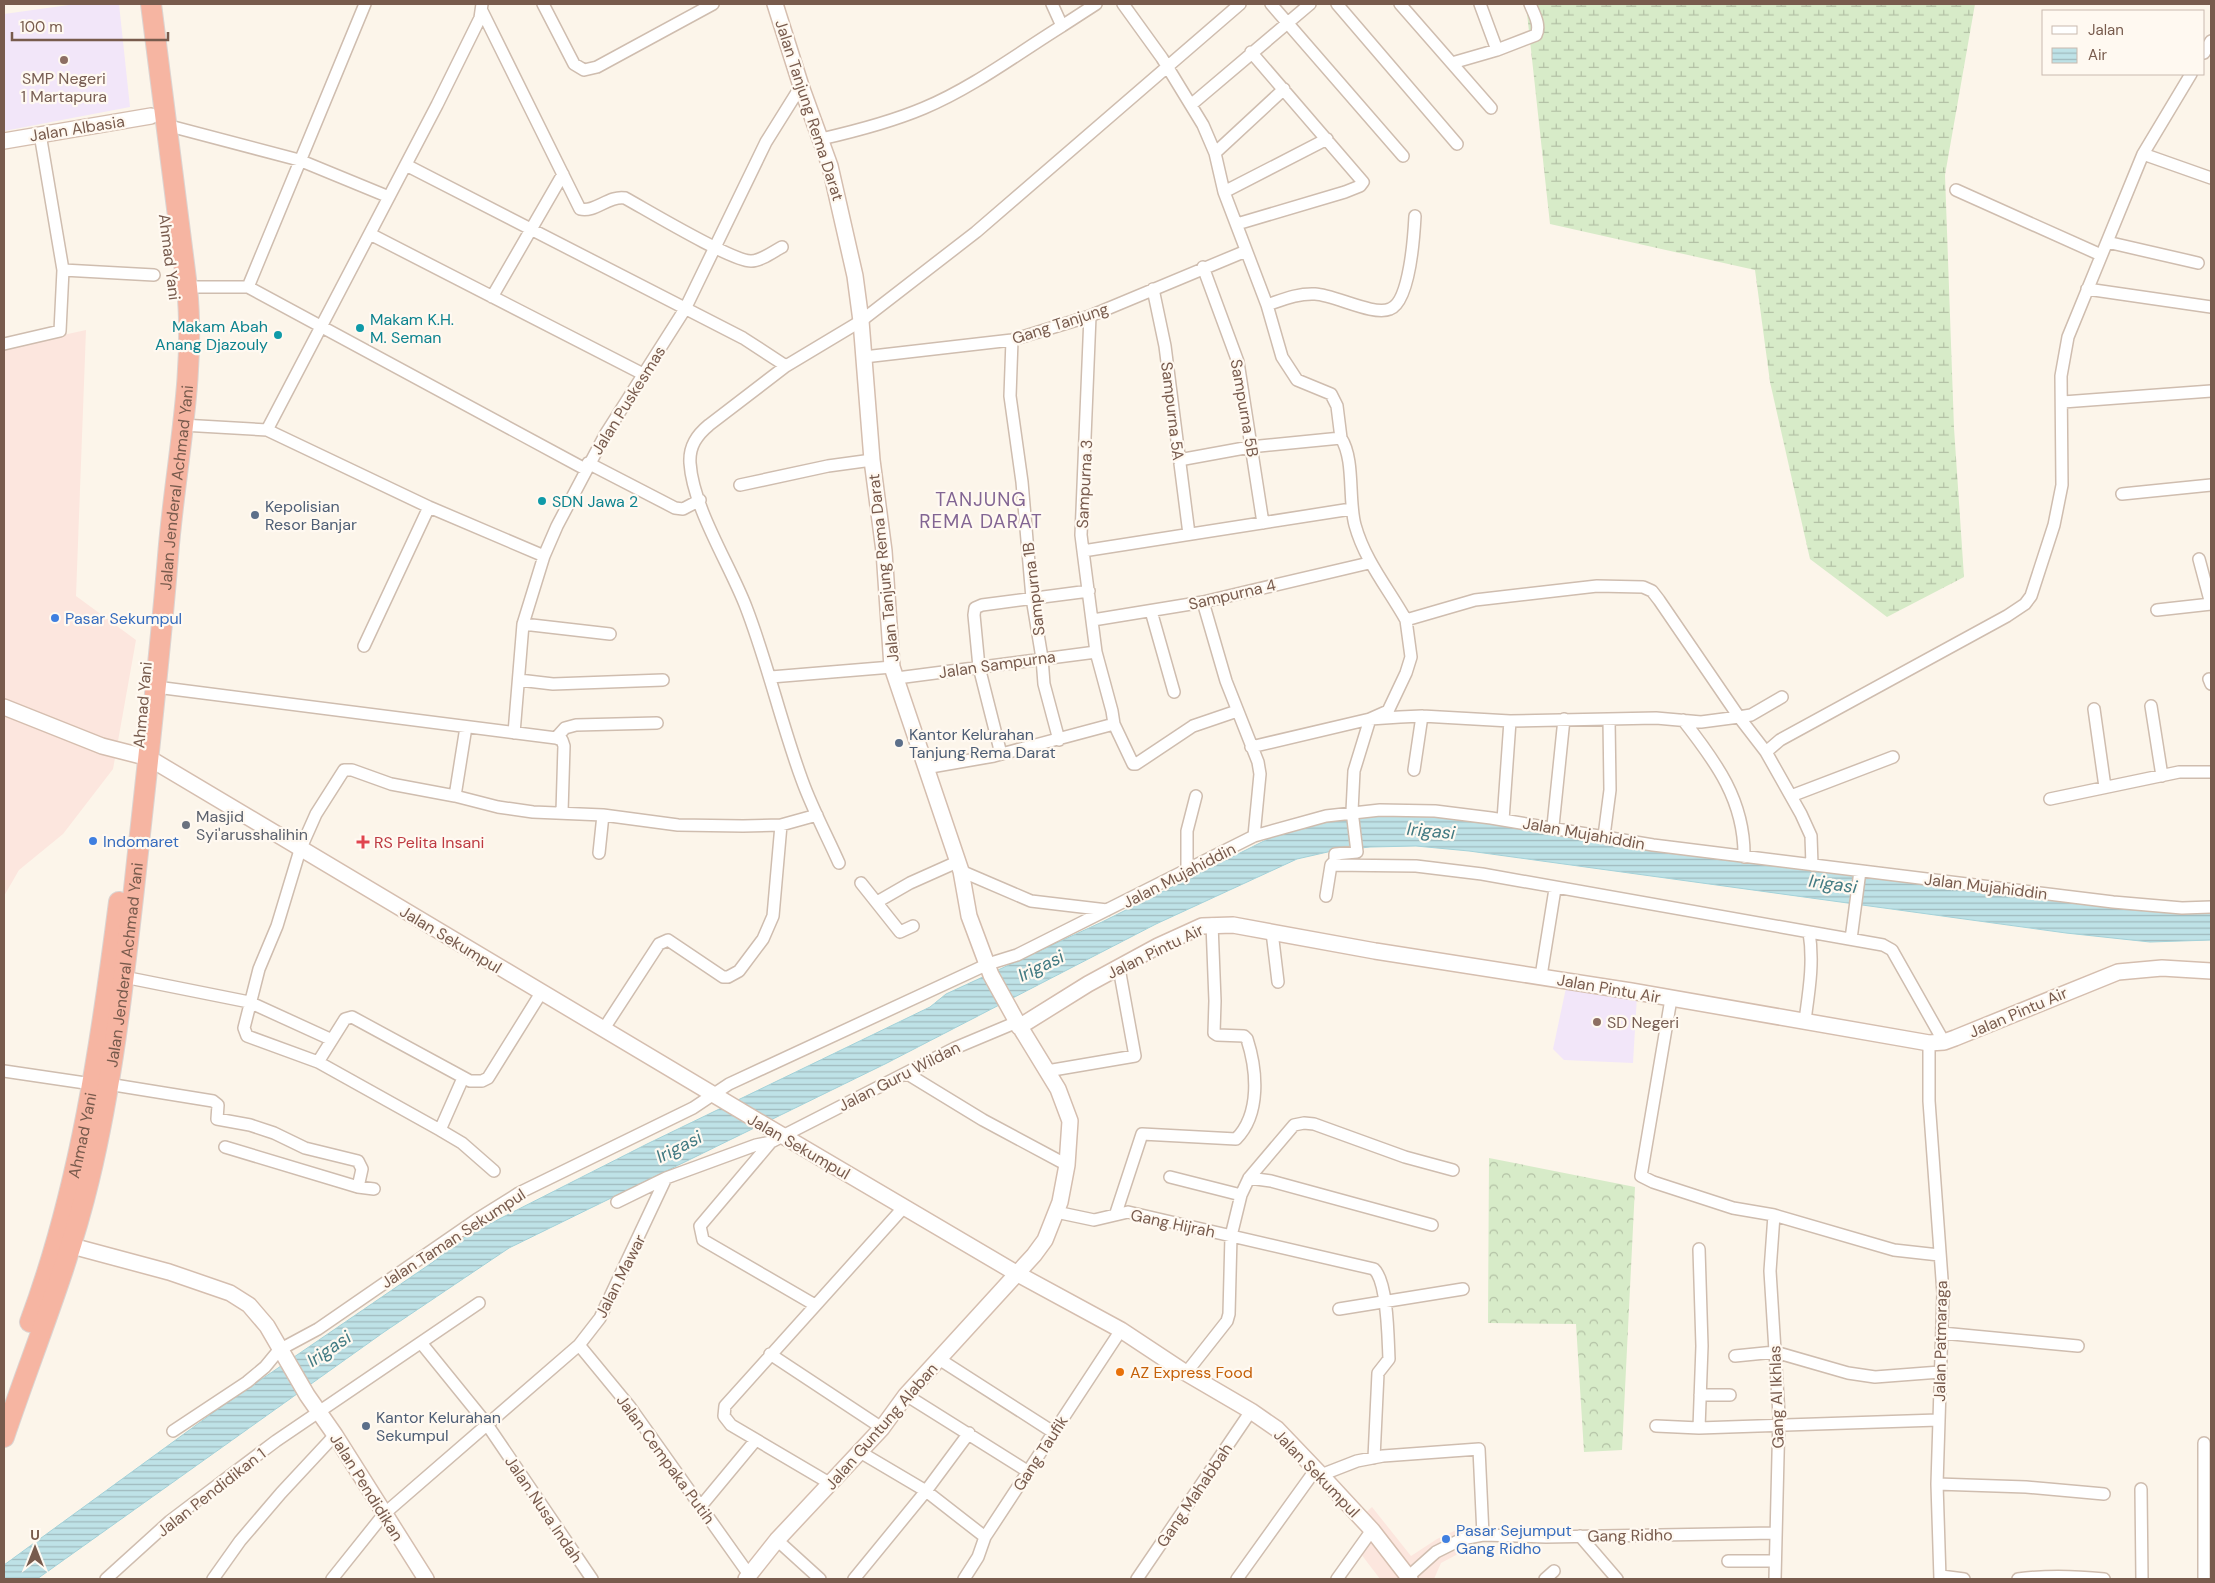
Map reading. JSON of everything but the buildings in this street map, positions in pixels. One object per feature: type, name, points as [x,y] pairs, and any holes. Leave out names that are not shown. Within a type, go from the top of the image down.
[{"type":"highway","points":[[139,4],[158,120]]},
{"type":"highway","name":"Jalan Jenderal Achmad Yani","points":[[28,1348],[72,1246],[90,1178],[100,1084],[124,977],[143,757],[156,687],[189,369],[187,287],[172,223],[158,120],[151,4]]},
{"type":"highway","name":"Ahmad Yani","points":[[4,1395],[18,1375],[28,1348],[100,1084],[117,919],[143,757],[164,471],[178,343],[172,223]]},
{"type":"highway","points":[[4,1436],[18,1375]]},
{"type":"street","points":[[248,287],[365,4]]},
{"type":"street","points":[[543,4],[574,64],[584,70],[597,67],[713,4]]},
{"type":"street","name":"Jalan Tanjung Rema Darat","points":[[775,4],[801,86],[821,139],[841,208],[861,321],[872,460],[884,551],[894,672],[959,867],[969,916],[990,970],[1016,1022],[1066,1105],[1070,1121],[1067,1165],[1060,1202],[1045,1240],[1034,1255],[1016,1273]]},
{"type":"street","points":[[1052,4],[1062,26]]},
{"type":"street","points":[[821,139],[881,124],[924,108],[966,86],[1096,4]]},
{"type":"street","points":[[1123,4],[1167,65],[1192,104],[1214,153],[1224,192],[1267,305],[1282,357],[1296,380],[1325,390],[1335,400],[1341,438],[1348,456],[1351,509],[1369,563],[1406,620],[1410,657],[1406,673],[1388,711],[1370,719],[1251,748]]},
{"type":"street","points":[[839,863],[802,781],[771,678],[746,607],[694,487],[690,463],[691,452],[697,434],[786,366],[861,321],[976,232],[1167,65],[1240,4]]},
{"type":"street","points":[[1272,4],[1403,156]]},
{"type":"street","points":[[1192,104],[1310,4]]},
{"type":"street","points":[[1337,4],[1457,144]]},
{"type":"street","points":[[1400,4],[1491,108]]},
{"type":"street","points":[[1480,4],[1498,50]]},
{"type":"street","points":[[1452,63],[1498,50],[1536,35],[1538,22],[1530,4]]},
{"type":"street","points":[[267,430],[406,164],[482,7]]},
{"type":"street","points":[[482,7],[580,209],[585,210],[614,198],[625,198],[716,247],[754,261],[782,247]]},
{"type":"street","points":[[1237,224],[1360,186],[1362,179],[1252,52]]},
{"type":"street","points":[[1766,752],[1780,740],[2007,616],[2025,604],[2037,582],[2059,502],[2064,468],[2061,376],[2068,337],[2143,154],[2190,75]]},
{"type":"street","name":"Jalan Puskesmas","points":[[514,733],[523,624],[544,556],[587,466],[685,309],[766,142],[801,86]]},
{"type":"street","points":[[1214,153],[1284,89]]},
{"type":"street","name":"Jalan Albasia","points":[[4,140],[158,120]]},
{"type":"street","points":[[158,120],[299,160],[389,197]]},
{"type":"street","points":[[4,344],[60,330],[63,270],[40,134]]},
{"type":"street","points":[[1224,192],[1327,139]]},
{"type":"street","points":[[2143,154],[2211,178]]},
{"type":"street","points":[[406,164],[743,338],[786,366]]},
{"type":"street","points":[[492,297],[529,228],[563,174]]},
{"type":"street","points":[[1956,190],[2101,255]]},
{"type":"street","points":[[1267,305],[1293,296],[1315,294],[1342,299],[1375,310],[1390,310],[1397,304],[1407,284],[1409,260],[1414,239],[1415,216]]},
{"type":"street","points":[[370,234],[643,374]]},
{"type":"street","points":[[2107,242],[2198,263]]},
{"type":"street","name":"Gang Tanjung","points":[[864,358],[1012,340],[1090,316],[1246,250]]},
{"type":"street","name":"Sampurna 5B","points":[[1203,268],[1238,362],[1250,447],[1256,471],[1262,523]]},
{"type":"street","points":[[63,270],[154,275]]},
{"type":"street","points":[[187,287],[248,287],[587,466],[675,508],[683,509],[700,500]]},
{"type":"street","name":"Sampurna 5A","points":[[1153,289],[1165,346],[1189,534]]},
{"type":"street","points":[[2087,289],[2211,307]]},
{"type":"street","name":"Sampurna 3","points":[[1090,316],[1081,535],[1096,652],[1114,724],[1127,755],[1133,764],[1136,764],[1192,726],[1237,711]]},
{"type":"street","name":"Sampurna 1B","points":[[1012,340],[1010,396],[1022,482],[1032,598],[1042,658],[1044,684],[1059,740]]},
{"type":"street","points":[[2063,402],[2211,391]]},
{"type":"street","points":[[182,425],[267,430],[429,507],[544,556]]},
{"type":"street","points":[[1179,460],[1250,447],[1341,438]]},
{"type":"street","points":[[740,485],[828,466],[872,460]]},
{"type":"street","points":[[2122,494],[2211,486]]},
{"type":"street","points":[[364,646],[429,507]]},
{"type":"street","points":[[1082,551],[1351,509]]},
{"type":"street","points":[[2157,610],[2211,604],[2198,559]]},
{"type":"street","name":"Sampurna 4","points":[[1093,620],[1203,602],[1369,563]]},
{"type":"street","points":[[1406,620],[1475,600],[1597,586],[1643,587],[1652,591],[1660,600],[1738,718],[1766,752],[1811,836],[1812,865]]},
{"type":"street","points":[[1001,754],[979,668],[975,608],[1089,591]]},
{"type":"street","points":[[1203,602],[1226,681],[1260,774],[1254,836]]},
{"type":"street","points":[[1151,611],[1174,692]]},
{"type":"street","points":[[523,624],[610,634]]},
{"type":"street","name":"Jalan Sampurna","points":[[771,678],[979,668],[1096,652]]},
{"type":"street","points":[[519,680],[553,684],[663,680]]},
{"type":"street","points":[[156,687],[556,738],[562,740],[564,746],[562,812]]},
{"type":"street","points":[[1370,719],[1422,716],[1510,721],[1609,719],[1701,722],[1751,715],[1782,697]]},
{"type":"street","points":[[2151,706],[2162,776]]},
{"type":"street","name":"Jalan Sekumpul","points":[[4,707],[102,746],[143,757],[712,1094],[774,1135],[904,1207],[1016,1273],[1121,1330],[1277,1429],[1372,1530],[1409,1578]]},
{"type":"street","points":[[2094,709],[2105,788]]},
{"type":"street","points":[[1414,770],[1422,716]]},
{"type":"street","points":[[1326,896],[1331,865],[1335,861],[1335,854],[1357,852],[1354,816],[1354,771],[1370,719]]},
{"type":"street","points":[[1553,826],[1564,719]]},
{"type":"street","points":[[1604,836],[1610,790],[1609,719]]},
{"type":"street","points":[[1682,720],[1727,781],[1744,835],[1744,857]]},
{"type":"street","points":[[1503,820],[1510,721]]},
{"type":"street","points":[[556,738],[565,728],[576,725],[658,723]]},
{"type":"street","points":[[925,768],[1001,754],[1114,724]]},
{"type":"street","points":[[455,796],[466,728]]},
{"type":"street","points":[[1791,796],[1893,757]]},
{"type":"street","points":[[494,1171],[462,1143],[440,1130],[318,1062],[247,1036],[244,1028],[249,1002],[280,918],[300,850],[316,814],[344,770],[352,770],[391,784],[455,796],[498,808],[603,815],[678,825],[781,825],[817,815]]},
{"type":"street","points":[[2050,799],[2179,772],[2211,772]]},
{"type":"street","points":[[1187,871],[1187,831],[1196,796]]},
{"type":"street","name":"Jalan Mujahiddin","points":[[712,1094],[729,1084],[990,970],[1017,954],[1254,836],[1302,822],[1354,816],[1435,811],[1553,826],[1604,836],[1812,865],[1860,875],[2145,906],[2211,907]]},
{"type":"street","points":[[599,853],[603,815]]},
{"type":"street","points":[[603,1030],[659,944],[664,941],[668,940],[723,977],[728,977],[739,971],[763,939],[773,916],[781,825]]},
{"type":"street","points":[[1331,865],[1416,866],[1482,874],[1883,944],[1892,950],[1944,1042]]},
{"type":"street","points":[[876,902],[910,883],[959,867],[1031,901],[1108,910]]},
{"type":"street","points":[[1852,939],[1860,875]]},
{"type":"street","points":[[861,883],[900,932],[913,926]]},
{"type":"street","points":[[1541,976],[1555,888]]},
{"type":"street","points":[[1116,1213],[1142,1134],[1236,1139],[1248,1118],[1253,1102],[1255,1071],[1247,1039],[1244,1036],[1218,1035],[1214,1033],[1215,984],[1212,924]]},
{"type":"street","name":"Jalan Pintu Air","points":[[1016,1022],[1158,946],[1202,926],[1212,924],[1233,925],[1375,951],[1541,976],[1775,1018],[1805,1020],[1884,1037],[1929,1043],[1944,1042],[2118,972],[2162,968],[2211,971]]},
{"type":"street","points":[[1272,932],[1278,982]]},
{"type":"street","points":[[1805,1020],[1811,978],[1812,948],[1809,932]]},
{"type":"street","points":[[1047,1071],[1135,1056],[1119,968]]},
{"type":"street","points":[[124,977],[249,1002],[330,1039]]},
{"type":"street","points":[[318,1062],[330,1039],[345,1018],[356,1018],[463,1078],[476,1083],[488,1078],[541,993]]},
{"type":"street","points":[[1671,999],[1642,1176],[1653,1182],[1734,1208],[1774,1215],[1894,1250],[1939,1255]]},
{"type":"street","name":"Jalan Guru Wildan","points":[[774,1135],[955,1048],[1016,1022]]},
{"type":"street","name":"Jalan Patmaraga","points":[[1929,1043],[1929,1101],[1943,1293],[1937,1484],[1940,1578]]},
{"type":"street","points":[[4,1071],[212,1101],[218,1105],[216,1115],[221,1120],[250,1125],[274,1133],[305,1148],[358,1161],[362,1169],[358,1187]]},
{"type":"street","points":[[906,1073],[982,1120],[1067,1165]]},
{"type":"street","points":[[440,1130],[463,1078]]},
{"type":"street","name":"Jalan Taman Sekumpul","points":[[282,1354],[476,1220],[519,1193],[685,1112],[712,1094]]},
{"type":"street","points":[[1374,1458],[1378,1373],[1389,1359],[1385,1301],[1380,1276],[1374,1269],[1231,1236],[1241,1195],[1249,1178],[1294,1125],[1304,1123],[1406,1157],[1453,1170]]},
{"type":"street","points":[[617,1202],[666,1178],[756,1145],[774,1135]]},
{"type":"street","points":[[774,1135],[700,1226],[703,1240],[815,1305]]},
{"type":"street","points":[[225,1147],[358,1187],[374,1189]]},
{"type":"street","name":"Jalan Mawar","points":[[332,1579],[384,1514],[486,1423],[529,1390],[579,1345],[604,1310],[666,1178]]},
{"type":"street","points":[[1170,1178],[1241,1195]]},
{"type":"street","points":[[1249,1178],[1271,1181],[1432,1225]]},
{"type":"street","points":[[831,1484],[755,1441],[731,1425],[724,1412],[725,1406],[904,1207]]},
{"type":"street","name":"Gang Hijrah","points":[[1056,1212],[1094,1220],[1107,1219],[1116,1213],[1128,1212],[1231,1236],[1229,1314],[1227,1321],[1186,1373]]},
{"type":"street","name":"Gang Al Ikhlas","points":[[1774,1215],[1770,1271],[1779,1415],[1777,1426],[1778,1476],[1775,1579]]},
{"type":"street","name":"Jalan Pendidikan","points":[[72,1246],[169,1272],[230,1293],[250,1305],[267,1326],[307,1395],[320,1411],[426,1579]]},
{"type":"street","points":[[1699,1249],[1702,1346],[1699,1428]]},
{"type":"street","name":"Jalan Guntung Alaban","points":[[748,1578],[777,1540],[882,1428],[906,1395],[1016,1273]]},
{"type":"street","points":[[1339,1308],[1463,1289]]},
{"type":"street","name":"Jalan Pendidikan 1","points":[[106,1579],[170,1521],[320,1411],[422,1344],[479,1303]]},
{"type":"street","name":"Gang Taufik","points":[[964,1579],[978,1557],[985,1537],[1121,1330]]},
{"type":"street","points":[[1942,1333],[2078,1346]]},
{"type":"street","name":"Jalan Nusa Indah","points":[[422,1344],[486,1423],[592,1579]]},
{"type":"street","name":"Jalan Cempaka Putih","points":[[579,1345],[630,1407],[701,1506],[748,1578]]},
{"type":"street","points":[[1735,1356],[1775,1352],[1848,1373],[1875,1377],[1940,1372]]},
{"type":"street","points":[[173,1431],[247,1382],[282,1354]]},
{"type":"street","points":[[770,1354],[882,1428]]},
{"type":"street","points":[[939,1359],[1053,1432]]},
{"type":"street","points":[[906,1395],[1027,1471]]},
{"type":"street","points":[[1700,1395],[1730,1395]]},
{"type":"street","name":"Gang Mahabbah","points":[[1137,1579],[1251,1411]]},
{"type":"street","points":[[1656,1426],[1699,1428],[1938,1420]]},
{"type":"street","points":[[854,1579],[926,1491],[969,1433]]},
{"type":"street","points":[[213,1579],[240,1541],[281,1493],[335,1435]]},
{"type":"street","points":[[701,1506],[755,1441]]},
{"type":"street","points":[[2204,1443],[2204,1579]]},
{"type":"street","points":[[1237,1579],[1318,1472],[1357,1461],[1479,1449],[1483,1535]]},
{"type":"street","points":[[860,1452],[926,1491],[985,1537]]},
{"type":"street","points":[[1937,1484],[2026,1487],[2104,1494]]},
{"type":"street","points":[[2141,1489],[2142,1579]]},
{"type":"street","points":[[1337,1579],[1372,1530]]},
{"type":"street","name":"Gang Ridho","points":[[1409,1578],[1436,1552],[1462,1539],[1483,1535],[1580,1536],[1775,1533]]},
{"type":"street","points":[[1580,1536],[1615,1579]]},
{"type":"street","points":[[777,1540],[820,1579]]},
{"type":"street","points":[[1728,1561],[1775,1561]]},
{"type":"street","points":[[1546,1579],[1554,1571]]},
{"type":"street","points":[[2018,1579],[2043,1576],[2076,1576],[2104,1579]]},
{"type":"street","points":[[1940,1578],[1964,1579]]},
{"type":"shaded area","name":"SMP Negeri 1 Martapura","points":[[76,4],[119,4],[130,107],[4,131],[4,14]]},
{"type":"shaded area","name":"Pasar Sekumpul","points":[[86,330],[76,596],[136,640],[113,769],[63,834],[19,870],[4,896],[4,348]]},
{"type":"shaded area","name":"SD Negeri","points":[[1566,988],[1637,996],[1633,1063],[1564,1060],[1553,1049]]},
{"type":"shaded area","name":"Pasar Sejumput Gang Ridho","points":[[1372,1507],[1411,1556],[1437,1539],[1465,1526],[1467,1535],[1408,1573],[1363,1515]]},
{"type":"shaded area","points":[[1372,1536],[1406,1579],[1380,1579],[1361,1554]]},
{"type":"shaded area","name":"Pasar Sejumput Gang Ridho","points":[[1467,1540],[1471,1547],[1441,1563],[1434,1579],[1414,1579],[1428,1561]]},
{"type":"green space","points":[[1526,4],[1975,4],[1945,175],[1954,428],[1964,577],[1887,617],[1810,559],[1770,382],[1755,270],[1550,224]]},
{"type":"green space","points":[[1489,1158],[1635,1187],[1622,1450],[1584,1452],[1576,1324],[1488,1323]]},
{"type":"water","name":"Irigasi","points":[[1417,813],[2211,908],[2211,940],[2150,942],[2066,933],[1469,851],[1416,846],[1370,847],[1332,851],[1297,859],[1156,924],[885,1064],[509,1248],[384,1332],[37,1579],[4,1579],[4,1565],[221,1407],[433,1262],[466,1236],[647,1144],[930,1007],[946,994],[1102,922],[1288,829],[1342,816]]},
{"type":"place","name":"SMP Negeri 1 Martapura","points":[[64,60]]},
{"type":"place","name":"Makam K.H. M. Seman","points":[[360,328]]},
{"type":"place","name":"Makam Abah Anang Djazouly","points":[[278,335]]},
{"type":"place","name":"SDN Jawa 2","points":[[542,501]]},
{"type":"place","name":"Kepolisian Resor Banjar","points":[[255,515]]},
{"type":"place","name":"Pasar Sekumpul","points":[[55,618]]},
{"type":"place","name":"Kantor Kelurahan Tanjung Rema Darat","points":[[899,743]]},
{"type":"place","name":"Masjid Syi'arusshalihin","points":[[186,825]]},
{"type":"place","name":"Indomaret","points":[[93,841]]},
{"type":"place","name":"RS Pelita Insani","points":[[363,842]]},
{"type":"place","name":"SD Negeri","points":[[1597,1022]]},
{"type":"place","name":"AZ Express Food","points":[[1120,1372]]},
{"type":"place","name":"Kantor Kelurahan Sekumpul","points":[[366,1426]]},
{"type":"place","name":"Pasar Sejumput Gang Ridho","points":[[1446,1539]]},
{"type":"district","name":"TANJUNG REMA DARAT","points":[[981,510]]}]
